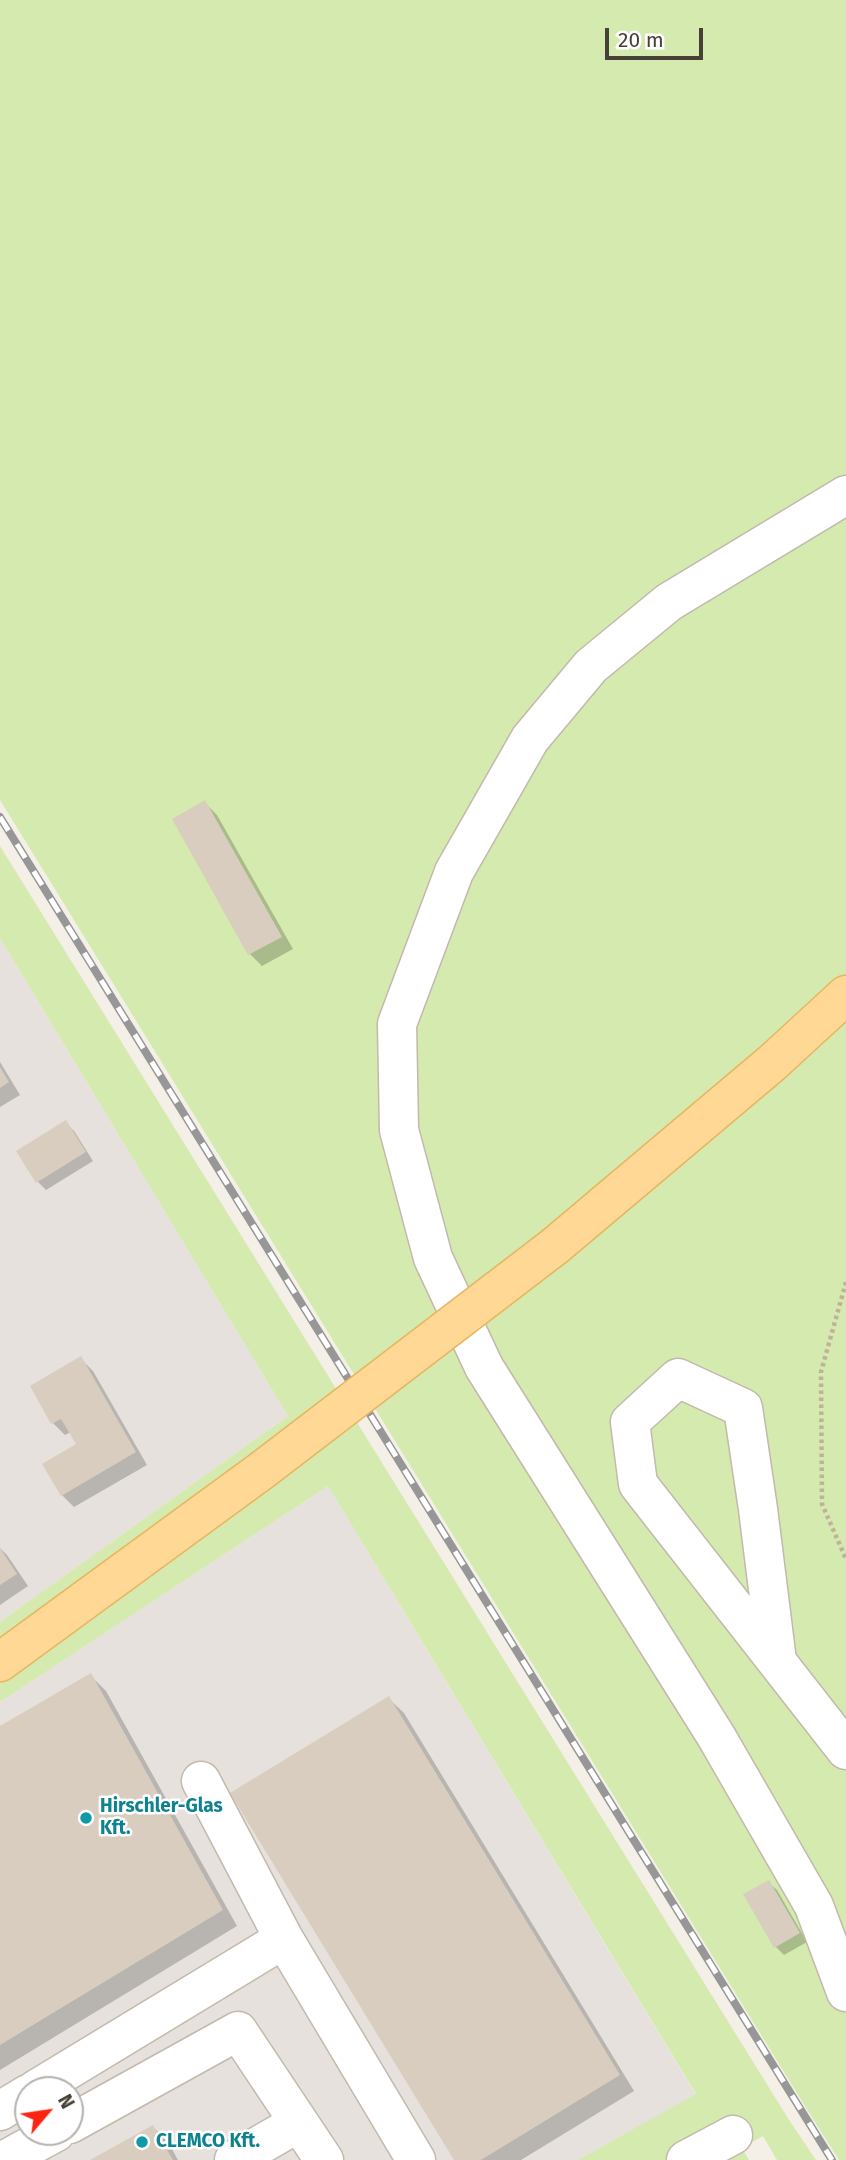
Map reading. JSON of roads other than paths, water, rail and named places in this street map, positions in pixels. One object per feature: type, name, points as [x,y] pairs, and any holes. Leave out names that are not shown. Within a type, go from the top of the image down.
[{"type":"main road","points":[[0,1662],[261,1471],[555,1246],[772,1063],[846,995]]},
{"type":"street","points":[[846,495],[669,602],[591,666],[530,738],[454,872],[397,1024],[399,1130],[433,1258],[484,1367],[716,1736],[814,1906],[846,1992]]},
{"type":"street","points":[[777,1661],[743,1408],[678,1378],[630,1422],[638,1484],[846,1750]]},
{"type":"street","points":[[201,1781],[284,1939],[416,2160]]},
{"type":"street","points":[[58,2076],[284,1939]]},
{"type":"street","points":[[84,2116],[238,2031],[324,2160]]},
{"type":"street","points":[[234,2160],[298,2123]]},
{"type":"street","points":[[686,2160],[733,2135]]},
{"type":"street","points":[[5,2160],[30,2146]]},
{"type":"railway","points":[[0,817],[832,2160]]},
{"type":"place","name":"Hirschler-Glas Kft.","points":[[86,1818]]},
{"type":"place","name":"CLEMCO Kft.","points":[[142,2142]]}]
